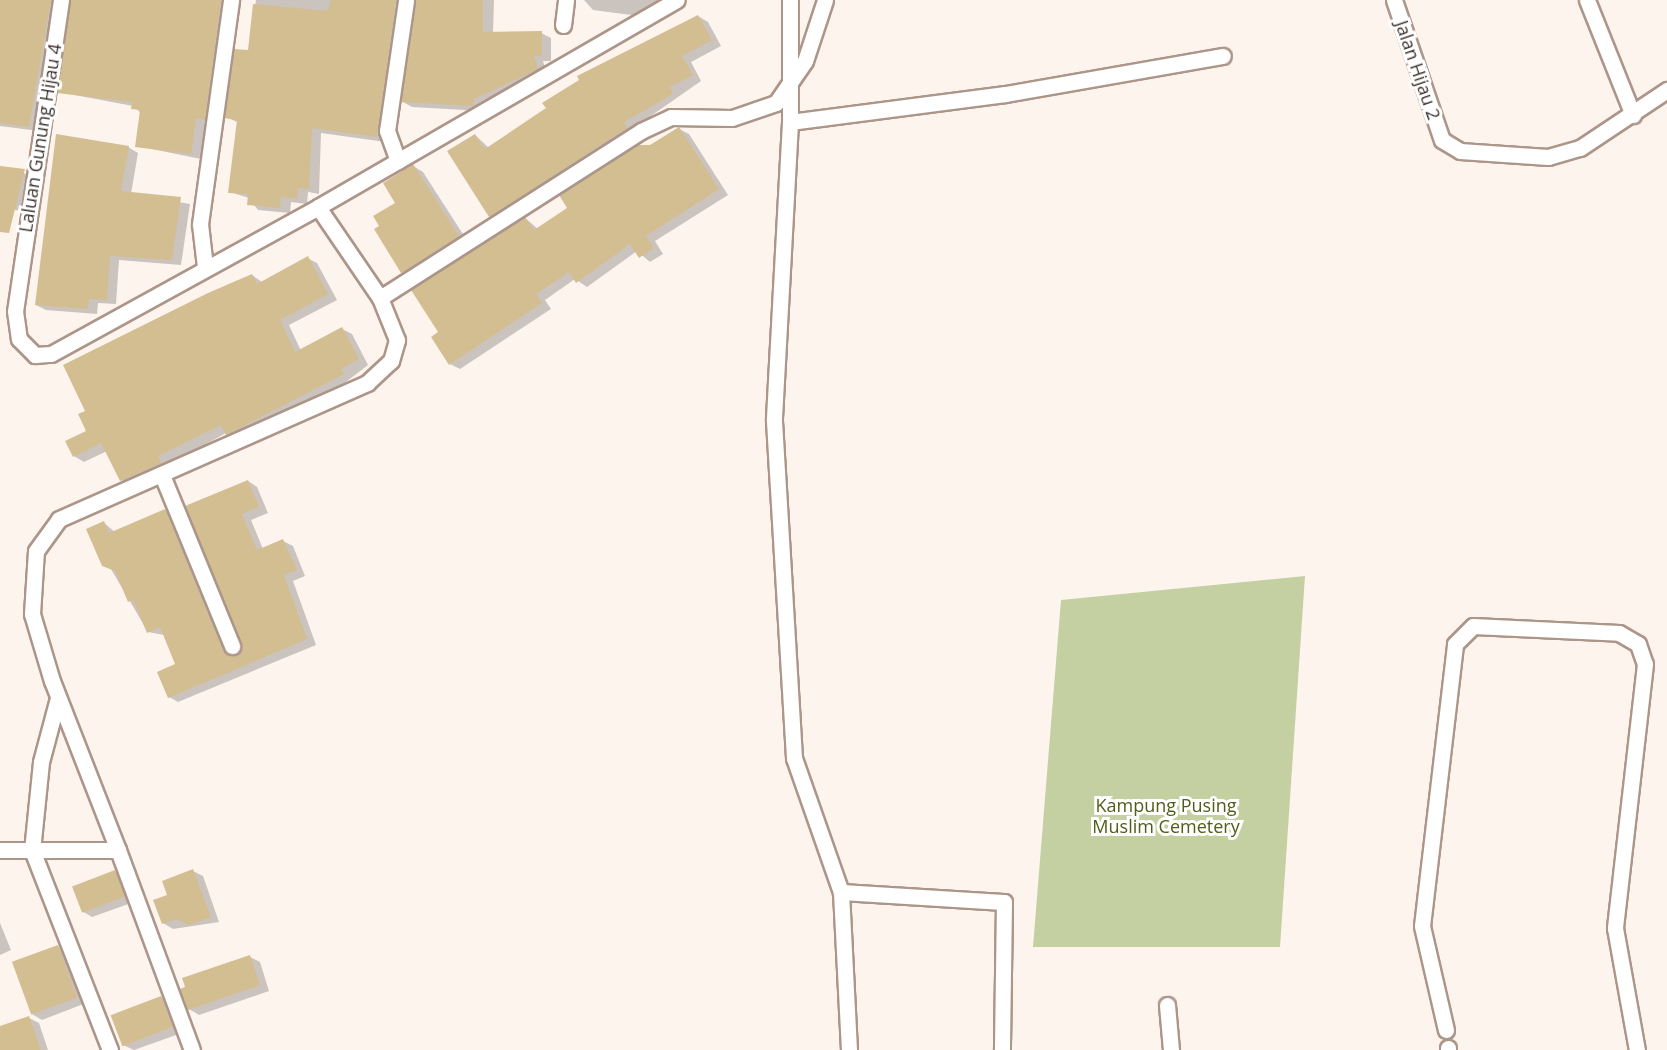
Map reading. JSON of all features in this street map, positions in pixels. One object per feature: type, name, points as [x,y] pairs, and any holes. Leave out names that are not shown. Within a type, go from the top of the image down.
[{"type":"street","name":"Laluan Gunung Hijau 4","points":[[61,0],[15,311],[19,339],[35,355],[51,354],[318,207],[636,28],[677,0]]},
{"type":"street","points":[[206,267],[200,224],[231,0]]},
{"type":"street","points":[[398,160],[387,131],[406,0]]},
{"type":"street","points":[[563,25],[566,0]]},
{"type":"street","points":[[790,0],[788,90],[790,122],[774,421],[794,758],[841,892],[849,1050]]},
{"type":"street","points":[[380,298],[640,131],[671,117],[732,118],[776,103],[788,90],[805,61],[825,0]]},
{"type":"street","name":"Jalan Hijau 2","points":[[1394,0],[1442,140],[1469,152],[1548,157],[1580,148],[1633,115]]},
{"type":"street","points":[[1587,0],[1633,115],[1667,90]]},
{"type":"street","points":[[790,122],[1005,94],[1223,56]]},
{"type":"street","points":[[192,1050],[118,850],[58,698],[32,614],[36,551],[59,519],[367,383],[391,361],[397,340],[380,298],[318,207]]},
{"type":"street","points":[[162,475],[232,646]]},
{"type":"street","points":[[1446,1030],[1422,926],[1455,644],[1473,626],[1619,633],[1638,644],[1645,664],[1615,928],[1637,1050]]},
{"type":"street","points":[[58,698],[41,762],[32,850],[110,1050]]},
{"type":"street","points":[[0,850],[118,850]]},
{"type":"street","points":[[841,892],[1004,902],[1002,1050]]},
{"type":"street","points":[[1167,1005],[1171,1050]]},
{"type":"green space","name":"Kampung Pusing Muslim Cemetery","points":[[1305,576],[1280,947],[1033,947],[1061,600]]},
{"type":"building","points":[[0,0],[51,0],[29,127],[0,123]]},
{"type":"building","points":[[71,0],[221,0],[205,120],[196,118],[191,154],[135,147],[140,110],[131,109],[132,102],[57,93]]},
{"type":"building","points":[[331,0],[396,0],[377,137],[312,128],[309,189],[298,188],[297,199],[281,197],[280,208],[247,205],[248,194],[228,193],[237,120],[224,118],[234,49],[248,50],[253,4],[327,11]]},
{"type":"building","points":[[416,0],[483,0],[483,32],[542,31],[542,56],[534,56],[538,69],[474,99],[473,106],[401,102]]},
{"type":"building","points":[[698,15],[712,40],[682,56],[693,75],[670,87],[673,94],[624,122],[627,128],[489,217],[447,151],[475,134],[485,149],[546,108],[542,103],[579,80],[577,76]]},
{"type":"building","points":[[679,127],[719,189],[646,236],[654,248],[639,258],[630,244],[576,283],[569,272],[536,294],[542,303],[449,365],[431,337],[438,332],[411,290],[525,217],[534,230],[567,208],[559,195],[637,145],[650,145]]},
{"type":"building","points":[[56,134],[129,146],[121,191],[181,197],[172,260],[110,256],[107,300],[89,299],[88,309],[35,305]]},
{"type":"building","points":[[413,164],[459,236],[401,273],[374,229],[379,226],[373,216],[395,203],[383,183]]},
{"type":"building","points":[[0,166],[25,169],[9,233],[0,232]]},
{"type":"building","points":[[308,256],[328,294],[280,320],[295,352],[342,327],[359,359],[341,369],[344,374],[226,435],[221,425],[158,456],[162,463],[120,481],[101,443],[73,457],[65,441],[86,431],[78,414],[85,411],[63,365],[208,293],[252,274],[257,284]]},
{"type":"building","points":[[248,480],[259,507],[242,514],[257,550],[283,539],[297,570],[284,575],[307,639],[168,698],[157,672],[175,664],[160,627],[147,633],[133,600],[128,602],[115,571],[102,566],[86,529],[104,521],[109,533],[165,509],[223,650],[235,655],[241,642],[185,506]]},
{"type":"building","points":[[193,869],[211,917],[189,925],[176,919],[162,924],[153,900],[167,895],[162,881]]},
{"type":"building","points":[[115,870],[125,896],[82,913],[72,886]]},
{"type":"building","points":[[58,945],[77,998],[31,1014],[12,962]]},
{"type":"building","points":[[250,955],[260,985],[188,1010],[180,989],[185,987],[182,978]]},
{"type":"building","points":[[161,996],[173,1027],[122,1046],[111,1015]]},
{"type":"building","points":[[29,1016],[41,1050],[0,1050],[0,1026]]}]
